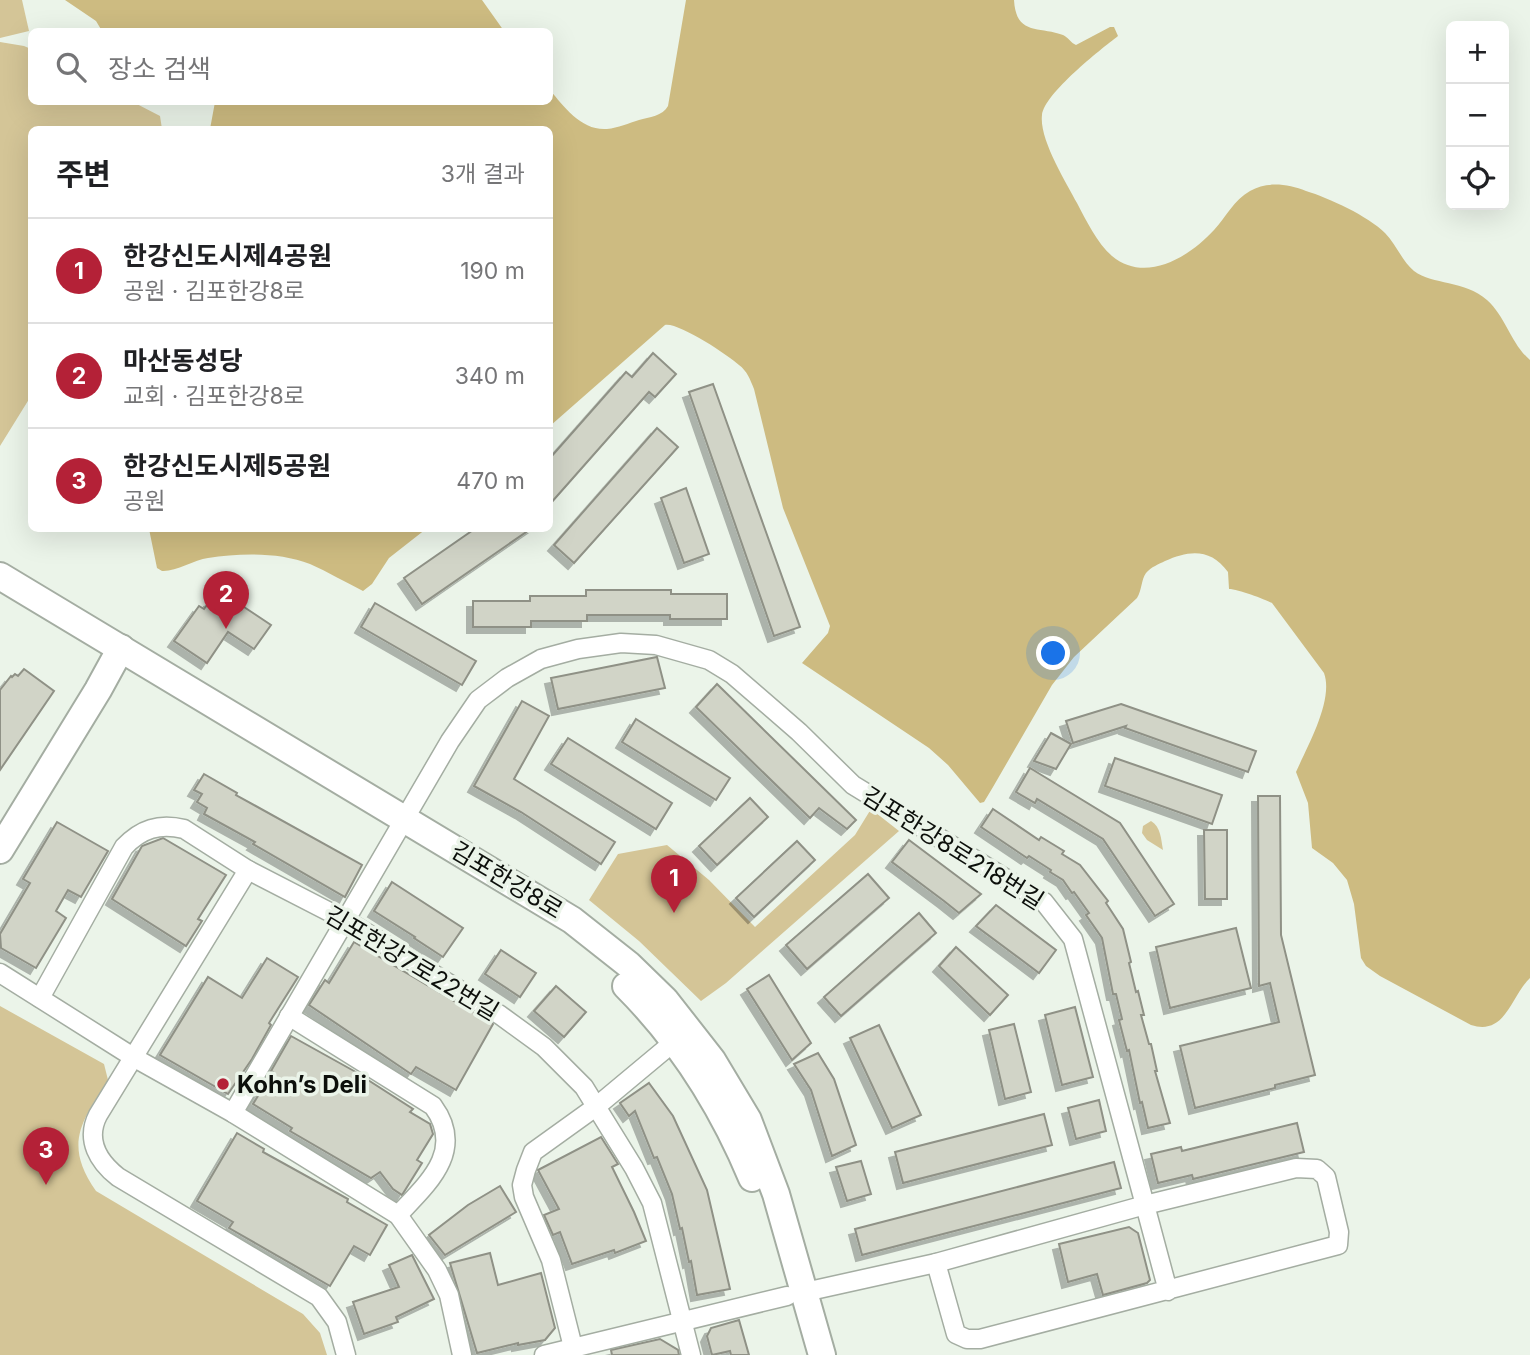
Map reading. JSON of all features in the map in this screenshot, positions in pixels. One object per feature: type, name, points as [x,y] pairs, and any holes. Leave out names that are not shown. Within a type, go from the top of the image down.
[{"type":"street","name":"김포한강8로","points":[[0,576],[118,654],[402,826],[572,920],[629,965],[664,1000],[682,1035],[712,1060],[748,1120],[776,1194],[796,1294],[804,1355]]},
{"type":"street","name":"김포한강8로","points":[[0,593],[118,654]]},
{"type":"street","name":"김포한강8로218번길","points":[[233,1113],[450,741],[478,700],[507,678],[541,659],[578,649],[621,643],[656,645],[709,660],[732,674],[780,715],[853,785],[1044,902],[1073,939],[1168,1291]]},
{"type":"street","points":[[0,850],[118,654]]},
{"type":"street","name":"김포한강7로22번길","points":[[40,998],[124,847],[136,835],[161,826],[184,829],[248,870],[347,921],[500,1015],[544,1047],[584,1087],[634,1168],[652,1203],[691,1355]]},
{"type":"street","points":[[248,870],[95,1121],[94,1144],[97,1156],[105,1168],[319,1297],[337,1322],[346,1355]]},
{"type":"street","points":[[0,973],[133,1057],[233,1113],[398,1215],[437,1270],[449,1296],[462,1355]]},
{"type":"street","points":[[289,1016],[433,1106],[440,1116],[446,1149],[438,1169],[398,1215]]},
{"type":"street","points":[[573,1347],[551,1260],[524,1198],[522,1185],[533,1152],[597,1106],[682,1035]]},
{"type":"street","points":[[544,1355],[936,1263],[1146,1205],[1296,1168],[1317,1169],[1326,1177],[1339,1232],[1338,1245],[980,1339],[967,1339],[956,1334],[936,1263]]},
{"type":"street","name":"김포한강8로","points":[[796,1294],[822,1355]]},
{"type":"shaded area","points":[[0,0],[22,0],[28,31],[0,38]]},
{"type":"shaded area","points":[[65,0],[482,0],[502,28],[100,28],[96,21]]},
{"type":"shaded area","points":[[686,0],[1014,0],[1019,19],[1024,25],[1063,35],[1076,45],[1110,27],[1114,27],[1118,36],[1063,84],[1045,106],[1042,115],[1042,125],[1054,160],[1092,231],[1112,256],[1139,268],[1166,264],[1204,240],[1244,195],[1263,186],[1285,185],[1326,198],[1359,214],[1385,233],[1414,271],[1430,279],[1469,289],[1494,307],[1523,354],[1530,360],[1530,978],[1500,1020],[1483,1027],[1471,1025],[1380,976],[1366,966],[1361,958],[1354,904],[1347,880],[1333,863],[1312,848],[1308,803],[1296,772],[1322,710],[1326,684],[1324,673],[1272,603],[1229,589],[1228,572],[1214,559],[1207,555],[1191,553],[1165,561],[1148,571],[1137,598],[1074,657],[1052,685],[984,802],[980,803],[948,765],[929,748],[802,663],[828,633],[830,626],[783,508],[754,389],[742,367],[703,340],[671,325],[665,325],[553,423],[553,126],[211,126],[214,105],[553,105],[553,93],[582,122],[598,129],[619,127],[659,114],[668,106]]},
{"type":"shaded area","points":[[0,42],[28,48],[28,105],[139,105],[160,116],[162,126],[28,126],[28,401],[0,446]]},
{"type":"shaded area","points":[[150,532],[422,532],[389,558],[372,584],[363,591],[310,564],[285,557],[233,555],[208,558],[173,570],[162,571],[157,568]]},
{"type":"shaded area","points":[[871,809],[899,831],[726,983],[701,1001],[639,941],[589,900],[618,854],[667,845],[709,880],[755,927],[855,835]]},
{"type":"shaded area","points":[[1151,821],[1159,830],[1163,850],[1147,840],[1142,833],[1143,826]]},
{"type":"shaded area","points":[[0,1006],[104,1064],[108,1080],[84,1121],[78,1146],[80,1160],[96,1191],[303,1314],[320,1333],[327,1355],[0,1355]]},
{"type":"building","points":[[653,353],[676,374],[655,397],[649,392],[553,501],[553,455],[626,372],[632,377]]},
{"type":"building","points":[[713,384],[800,627],[774,636],[689,392]]},
{"type":"building","points":[[657,428],[678,447],[574,563],[554,545]]},
{"type":"building","points":[[686,488],[709,554],[684,563],[661,498]]},
{"type":"building","points":[[470,532],[526,532],[422,604],[404,578]]},
{"type":"building","points":[[586,590],[671,590],[671,594],[727,594],[727,619],[670,619],[670,615],[587,615],[587,621],[531,621],[531,627],[473,627],[473,601],[530,601],[530,596],[586,596]]},
{"type":"building","points":[[229,597],[271,625],[254,649],[228,632],[207,663],[174,641],[199,606],[204,609],[210,601]]},
{"type":"building","points":[[375,603],[476,661],[462,685],[361,627]]},
{"type":"building","points":[[657,657],[665,688],[558,709],[551,678]]},
{"type":"building","points":[[24,669],[54,691],[0,770],[0,690],[11,676],[18,676]]},
{"type":"building","points":[[717,684],[856,820],[847,829],[819,808],[810,818],[696,707]]},
{"type":"building","points":[[522,701],[549,716],[514,779],[615,842],[601,864],[521,812],[474,786]]},
{"type":"building","points":[[1121,704],[1256,751],[1248,772],[1125,728],[1126,726],[1073,743],[1066,721]]},
{"type":"building","points":[[636,719],[730,778],[716,800],[622,742]]},
{"type":"building","points":[[1051,733],[1071,744],[1056,769],[1034,761]]},
{"type":"building","points":[[568,738],[672,803],[656,829],[551,764]]},
{"type":"building","points":[[1115,758],[1222,795],[1212,824],[1105,786]]},
{"type":"building","points":[[1030,768],[1120,823],[1174,904],[1155,916],[1103,839],[1037,799],[1035,803],[1016,792]]},
{"type":"building","points":[[204,774],[237,793],[236,795],[362,865],[345,897],[204,814],[207,808],[197,802],[202,794],[194,790]]},
{"type":"building","points":[[1258,796],[1280,796],[1281,935],[1315,1075],[1195,1108],[1180,1046],[1279,1022],[1270,983],[1259,986]]},
{"type":"building","points":[[750,798],[768,817],[717,865],[699,846]]},
{"type":"building","points":[[993,809],[1039,840],[1041,837],[1064,851],[1062,854],[1080,865],[1108,901],[1106,903],[1123,929],[1136,992],[1138,991],[1144,1015],[1141,1015],[1151,1044],[1155,1071],[1170,1123],[1148,1128],[1119,1020],[1122,1019],[1116,994],[1113,994],[1102,938],[1086,915],[1089,913],[1074,892],[1072,893],[1063,880],[1050,872],[1051,870],[1029,856],[1027,858],[981,827]]},
{"type":"building","points":[[57,822],[108,851],[81,897],[68,890],[56,911],[66,918],[36,968],[1,948],[0,934],[30,883],[23,879]]},
{"type":"building","points":[[1204,830],[1227,830],[1227,899],[1205,899]]},
{"type":"building","points":[[163,838],[226,875],[198,919],[202,921],[186,946],[112,899],[142,846]]},
{"type":"building","points":[[909,840],[981,894],[959,913],[892,862]]},
{"type":"building","points":[[797,841],[815,860],[754,917],[736,898]]},
{"type":"building","points":[[868,874],[889,898],[807,969],[786,945]]},
{"type":"building","points":[[392,882],[463,928],[443,957],[374,911]]},
{"type":"building","points":[[996,905],[1056,950],[1039,973],[976,926]]},
{"type":"building","points":[[919,913],[936,933],[841,1016],[824,997]]},
{"type":"building","points":[[1236,928],[1251,988],[1170,1008],[1156,947]]},
{"type":"building","points":[[354,942],[493,1024],[456,1090],[416,1067],[411,1074],[309,1005],[325,980],[329,983]]},
{"type":"building","points":[[956,947],[1008,995],[990,1015],[939,966]]},
{"type":"building","points":[[501,950],[536,973],[520,997],[485,974]]},
{"type":"building","points":[[267,958],[298,977],[269,1023],[271,1025],[252,1059],[228,1094],[160,1055],[208,977],[242,998]]},
{"type":"building","points":[[769,975],[811,1043],[792,1060],[747,989]]},
{"type":"building","points":[[556,986],[586,1012],[564,1037],[534,1011]]},
{"type":"building","points":[[1075,1007],[1093,1077],[1062,1085],[1045,1015]]},
{"type":"building","points":[[1014,1024],[1031,1092],[1005,1099],[989,1030]]},
{"type":"building","points":[[879,1025],[921,1115],[892,1128],[850,1038]]},
{"type":"building","points":[[291,1036],[354,1071],[413,1109],[410,1112],[430,1124],[433,1134],[417,1160],[422,1163],[402,1195],[393,1189],[380,1172],[371,1178],[290,1131],[292,1128],[253,1104]]},
{"type":"building","points":[[818,1053],[834,1079],[856,1145],[832,1156],[811,1090],[794,1064]]},
{"type":"building","points":[[649,1083],[673,1116],[707,1190],[730,1289],[697,1295],[691,1261],[689,1262],[672,1194],[635,1111],[629,1116],[620,1103]]},
{"type":"building","points":[[1099,1100],[1106,1131],[1076,1139],[1068,1108]]},
{"type":"building","points":[[1044,1114],[1052,1145],[903,1183],[895,1152]]},
{"type":"building","points":[[1297,1123],[1304,1152],[1193,1179],[1192,1175],[1158,1183],[1151,1154],[1181,1147],[1182,1151]]},
{"type":"building","points":[[237,1133],[264,1149],[263,1152],[348,1199],[347,1202],[387,1225],[370,1255],[354,1246],[330,1286],[229,1228],[233,1222],[197,1201]]},
{"type":"building","points":[[601,1137],[618,1164],[612,1167],[646,1241],[615,1253],[614,1250],[572,1264],[560,1232],[553,1235],[544,1215],[559,1209],[538,1170]]},
{"type":"building","points":[[861,1161],[871,1194],[847,1201],[836,1167]]},
{"type":"building","points":[[1114,1162],[1121,1188],[862,1255],[855,1229]]},
{"type":"building","points":[[500,1186],[516,1212],[445,1255],[429,1235],[468,1205]]},
{"type":"building","points":[[1129,1227],[1138,1233],[1150,1280],[1147,1283],[1103,1295],[1097,1274],[1068,1282],[1059,1244]]},
{"type":"building","points":[[490,1253],[498,1285],[541,1273],[555,1328],[545,1340],[518,1343],[477,1353],[450,1263]]},
{"type":"building","points":[[412,1255],[434,1299],[396,1317],[398,1322],[364,1334],[353,1302],[399,1287],[389,1265]]},
{"type":"building","points":[[739,1320],[749,1355],[731,1355],[730,1351],[712,1355],[707,1336],[711,1328]]},
{"type":"building","points":[[660,1339],[678,1350],[679,1355],[612,1355],[611,1350]]},
{"type":"place","name":"마산동성당","points":[[226,629]]},
{"type":"place","name":"한강신도시제4공원","points":[[674,913]]},
{"type":"place","name":"Kohn’s Deli","points":[[223,1084]]},
{"type":"place","name":"한강신도시제5공원","points":[[46,1185]]}]
